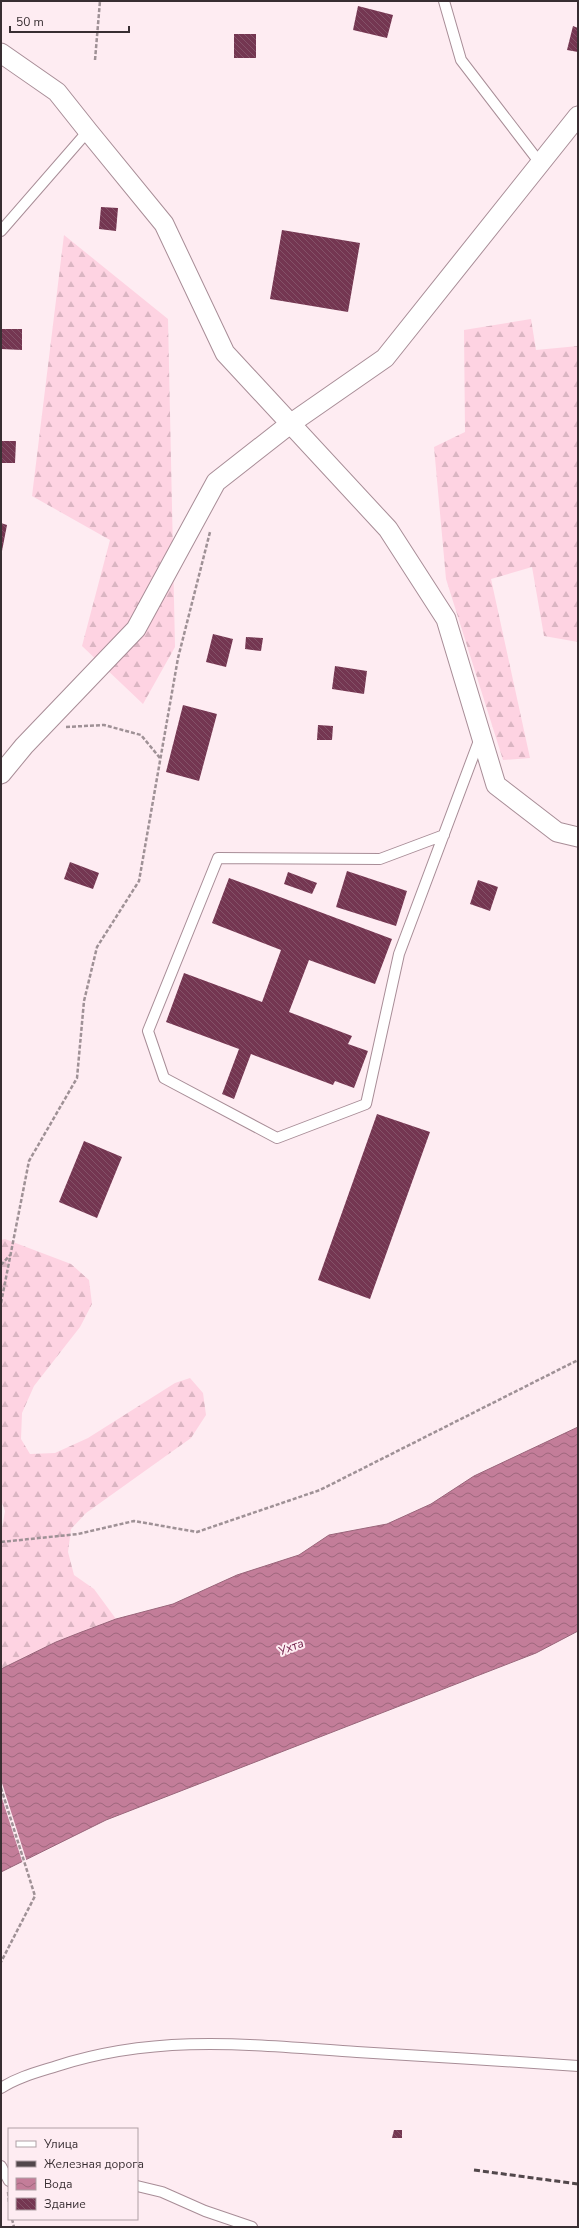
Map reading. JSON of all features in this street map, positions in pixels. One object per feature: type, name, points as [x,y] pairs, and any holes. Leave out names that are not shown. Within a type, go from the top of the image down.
[{"type":"street","points":[[1,53],[57,92],[164,224],[225,353],[388,529],[446,619],[496,785],[557,832],[578,837]]},
{"type":"street","points":[[1,774],[24,746],[136,628],[216,482],[290,424],[385,358],[578,116]]},
{"type":"lane","points":[[444,1],[461,60],[540,163]]},
{"type":"lane","points":[[1,231],[88,131]]},
{"type":"lane","points":[[444,835],[380,859],[218,858],[148,1031],[164,1078],[277,1138],[366,1104],[398,954],[444,835],[481,736]]},
{"type":"lane","points":[[1,2088],[33,2074],[94,2055],[128,2048],[186,2043],[245,2044],[578,2066]]},
{"type":"lane","points":[[1,2166],[8,2179]]},
{"type":"lane","points":[[138,2186],[162,2192],[198,2208],[252,2227]]},
{"type":"path","points":[[94,60],[100,1]]},
{"type":"path","points":[[1,1302],[29,1161],[77,1078],[84,1001],[97,947],[139,881],[178,658],[211,528]]},
{"type":"path","points":[[61,728],[104,725],[141,735],[160,758]]},
{"type":"path","points":[[1,1265],[10,1255]]},
{"type":"path","points":[[1,1542],[78,1534],[134,1520],[197,1532],[320,1490],[578,1360]]},
{"type":"path","points":[[1,1788],[35,1896],[1,1962]]},
{"type":"green space","points":[[64,235],[168,319],[175,647],[143,704],[82,646],[110,540],[32,496]]},
{"type":"green space","points":[[531,319],[536,350],[578,346],[578,642],[544,636],[532,567],[491,579],[530,758],[503,760],[446,579],[434,447],[465,432],[464,330]]},
{"type":"green space","points":[[5,1239],[71,1264],[89,1280],[92,1304],[80,1327],[34,1386],[22,1413],[21,1439],[30,1454],[55,1453],[88,1438],[175,1383],[190,1378],[203,1393],[206,1415],[191,1438],[86,1513],[71,1529],[68,1552],[74,1575],[94,1589],[116,1619],[56,1642],[1,1669],[1,1534],[5,1511],[1,1500],[1,1240]]},
{"type":"water","name":"Ухта","points":[[578,1427],[578,1631],[536,1653],[106,1820],[1,1872],[1,1669],[56,1642],[79,1633],[116,1619],[173,1604],[237,1575],[299,1555],[329,1535],[387,1524],[431,1504],[474,1476]]},
{"type":"pier","points":[[1,1780],[27,1862],[23,1864],[1,1795]]},
{"type":"building","points":[[358,6],[393,15],[387,38],[353,30]]},
{"type":"building","points":[[573,26],[578,28],[578,52],[567,50]]},
{"type":"building","points":[[234,34],[256,34],[256,58],[234,58]]},
{"type":"building","points":[[101,207],[118,208],[116,231],[99,229]]},
{"type":"building","points":[[282,230],[360,243],[348,312],[270,299]]},
{"type":"building","points":[[1,329],[22,329],[22,350],[1,349]]},
{"type":"building","points":[[1,441],[16,441],[15,463],[1,463]]},
{"type":"building","points":[[1,523],[7,525],[2,551],[1,551]]},
{"type":"building","points":[[213,634],[233,639],[226,667],[206,662]]},
{"type":"building","points":[[246,637],[263,638],[261,651],[245,649]]},
{"type":"building","points":[[335,666],[367,671],[364,694],[332,689]]},
{"type":"building","points":[[183,705],[217,714],[199,781],[166,772]]},
{"type":"building","points":[[318,725],[333,726],[332,740],[317,740]]},
{"type":"building","points":[[70,862],[99,873],[93,889],[64,879]]},
{"type":"building","points":[[347,871],[407,891],[396,926],[336,907]]},
{"type":"building","points":[[288,872],[317,883],[312,894],[284,884]]},
{"type":"building","points":[[229,878],[392,939],[375,984],[309,960],[289,1012],[352,1036],[348,1044],[368,1051],[354,1088],[335,1081],[333,1085],[251,1054],[234,1099],[222,1094],[239,1049],[166,1022],[184,973],[262,1002],[281,950],[212,923]]},
{"type":"building","points":[[478,880],[498,887],[490,911],[470,904]]},
{"type":"building","points":[[377,1114],[430,1132],[370,1299],[318,1280]]},
{"type":"building","points":[[84,1141],[122,1157],[97,1218],[59,1202]]},
{"type":"building","points":[[394,2130],[402,2130],[402,2138],[392,2138]]},
{"type":"railway","points":[[474,2170],[578,2184]]}]
